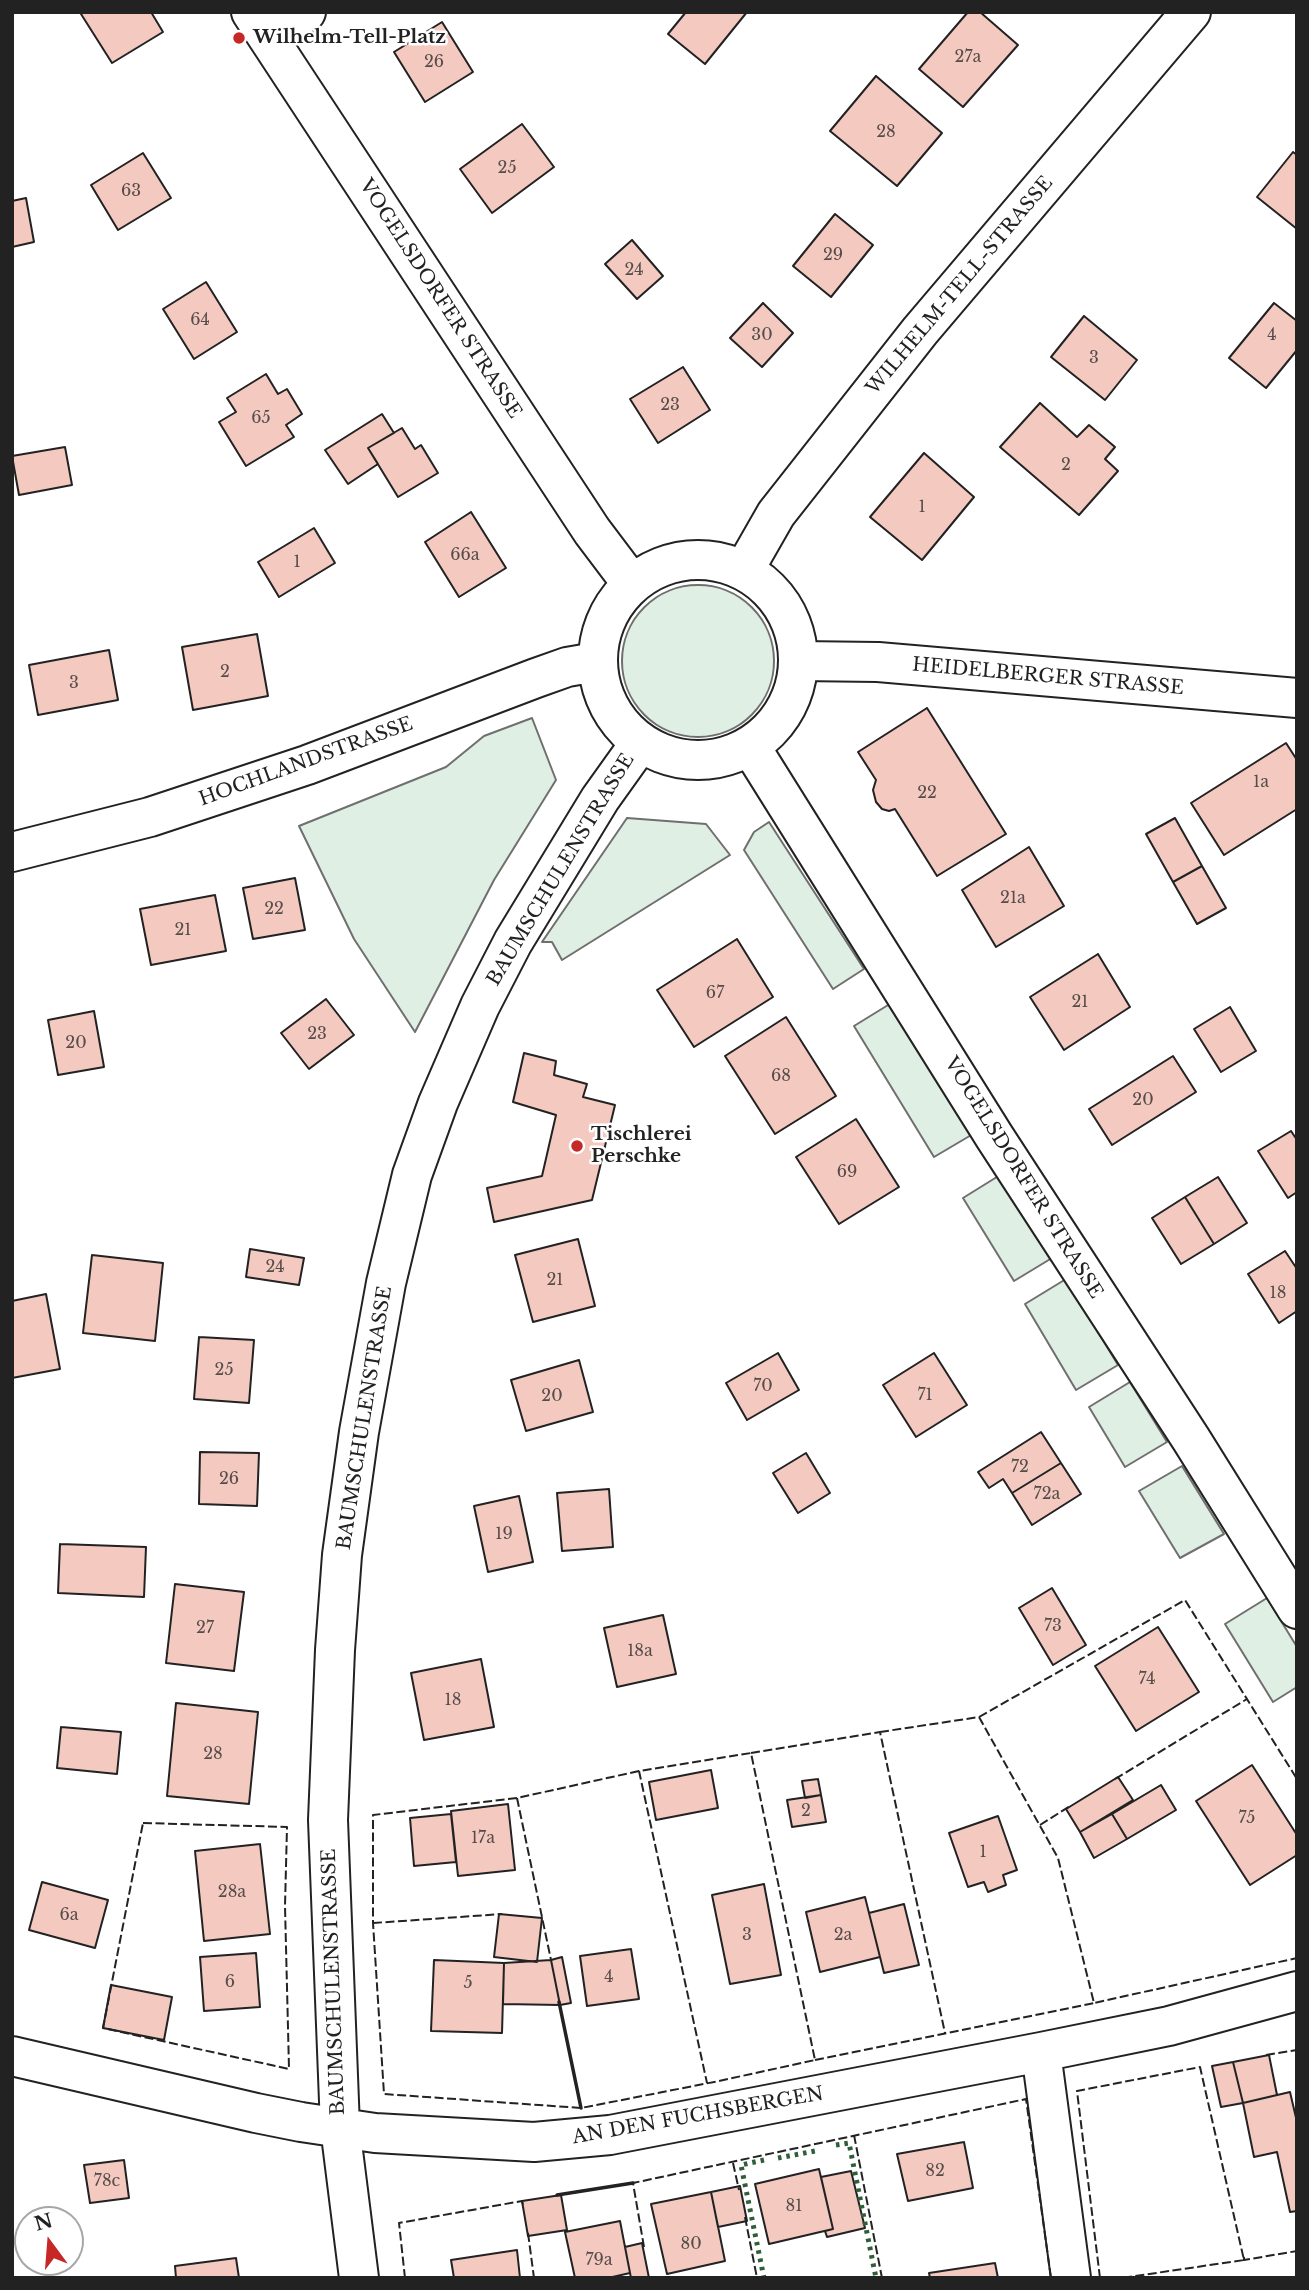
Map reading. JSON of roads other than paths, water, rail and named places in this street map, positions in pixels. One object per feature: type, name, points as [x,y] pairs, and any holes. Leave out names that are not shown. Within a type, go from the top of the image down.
[{"type":"street","points":[[259,25],[306,12]]},
{"type":"street","name":"WILHELM-TELL-STRASSE","points":[[744,570],[776,514],[920,331],[1191,12]]},
{"type":"street","name":"VOGELSDORFER STRASSE","points":[[259,25],[592,531],[632,584]]},
{"type":"street","points":[[686,560],[715,561],[744,570],[766,586],[784,608],[795,634],[799,661],[795,686],[786,710],[770,730],[750,746],[723,758],[694,761],[666,756],[640,743],[617,721],[602,694],[596,662],[600,633],[612,606],[632,584],[657,568],[686,560]]},
{"type":"street","name":"HEIDELBERGER STRASSE","points":[[799,661],[878,662],[1297,698]]},
{"type":"street","name":"HOCHLANDSTRASSE","points":[[12,852],[150,817],[307,765],[567,667],[596,662]]},
{"type":"street","name":"BAUMSCHULENSTRASSE","points":[[359,2278],[340,2127],[328,1820],[342,1555],[359,1432],[386,1283],[412,1175],[480,1006],[513,942],[600,799],[640,743]]},
{"type":"street","name":"VOGELSDORFER STRASSE","points":[[750,746],[994,1136],[1191,1439],[1297,1609]]},
{"type":"street","name":"AN DEN FUCHSBERGEN","points":[[12,2056],[256,2113],[375,2133],[534,2141],[610,2135],[1041,2052],[1169,2026],[1297,1992]]},
{"type":"street","points":[[1041,2052],[1071,2278]]},
{"type":"place","name":"Wilhelm-Tell-Platz","points":[[239,38]]},
{"type":"place","name":"Tischlerei Perschke","points":[[577,1146]]}]
